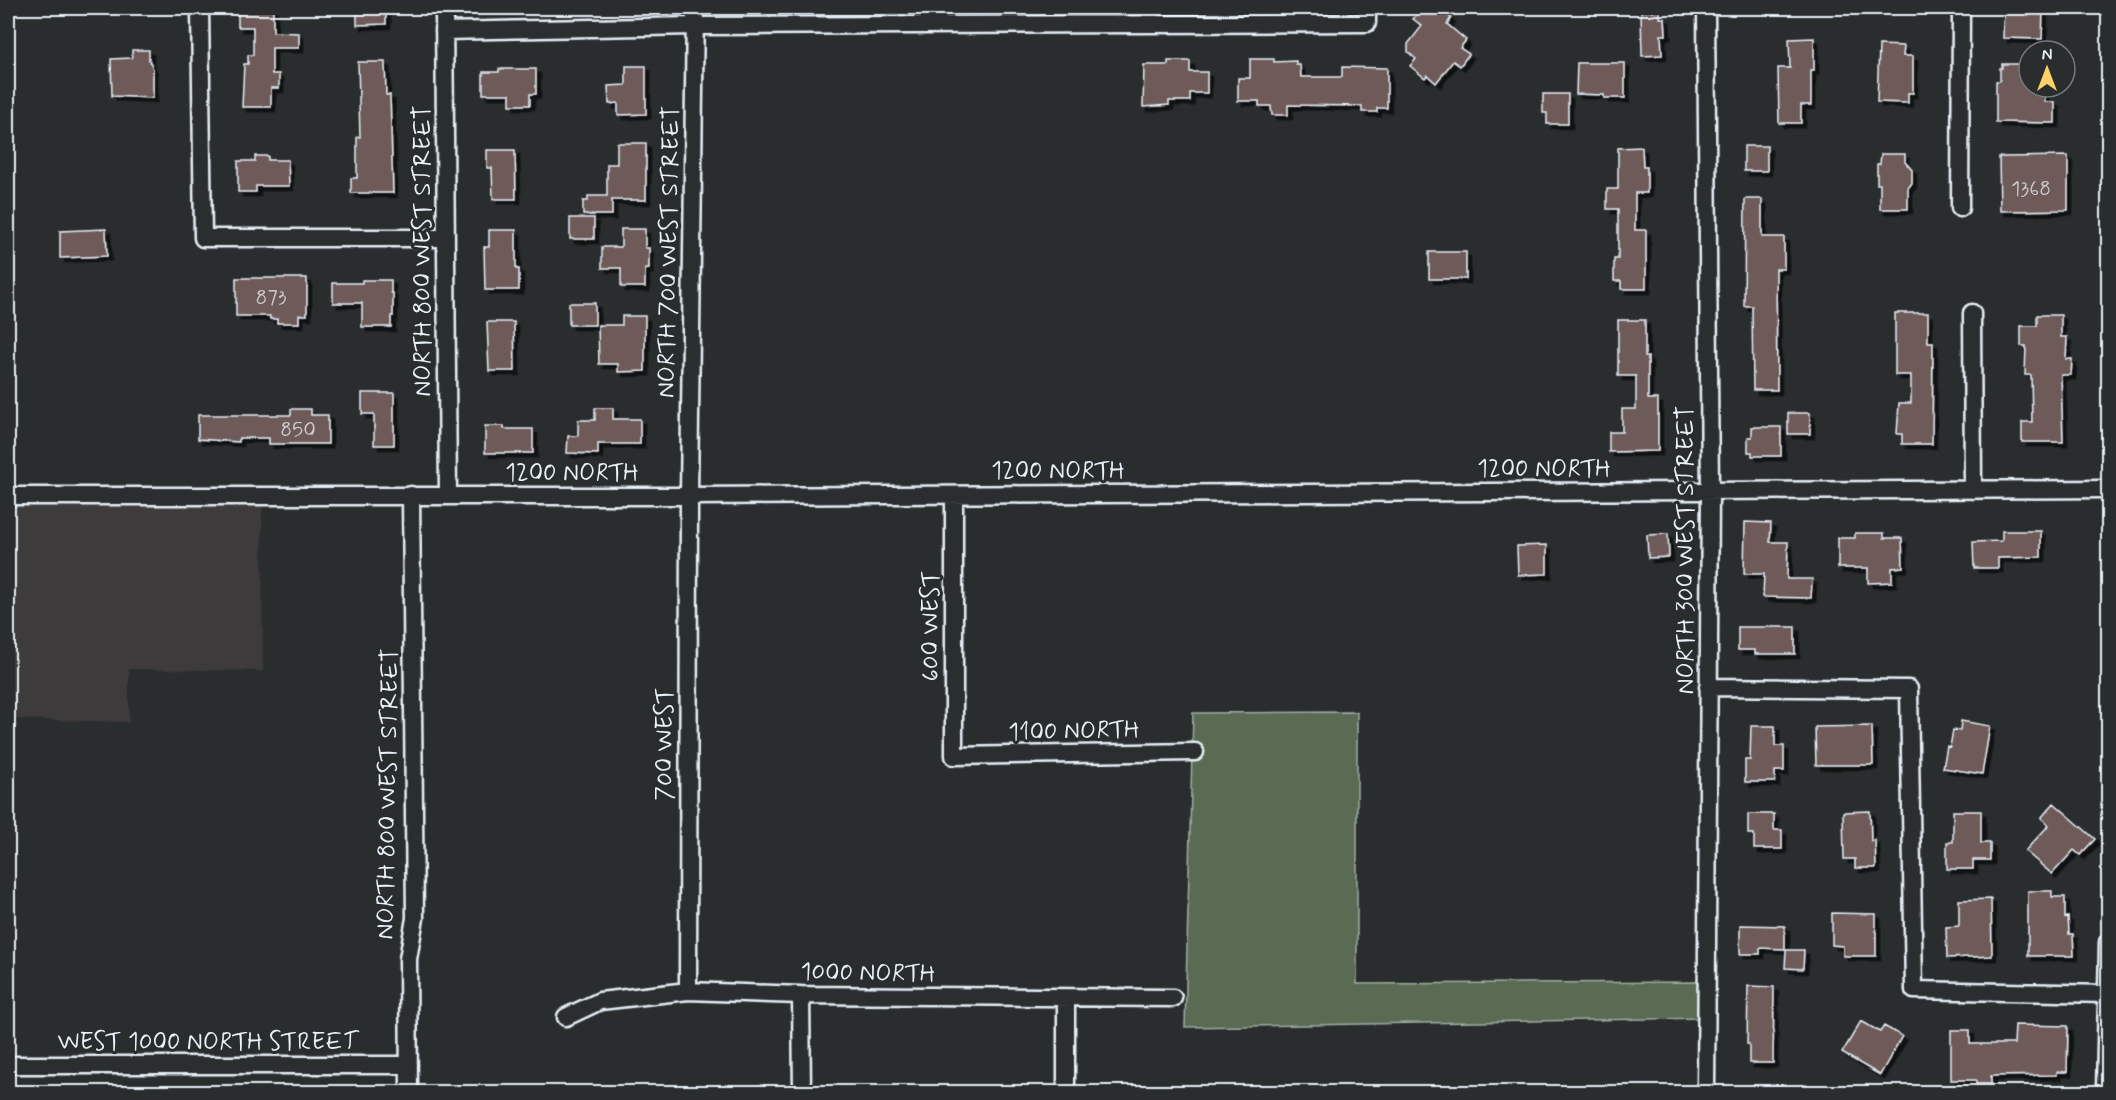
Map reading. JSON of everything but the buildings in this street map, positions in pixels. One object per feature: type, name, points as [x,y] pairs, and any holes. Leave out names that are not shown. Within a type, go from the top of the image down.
[{"type":"street","points":[[200,8],[202,238],[446,238]]},
{"type":"street","name":"NORTH 800 WEST STREET","points":[[444,8],[448,495]]},
{"type":"street","name":"NORTH 700 WEST STREET","points":[[689,496],[695,8]]},
{"type":"street","name":"NORTH 300 WEST STREET","points":[[1706,8],[1710,491],[1706,1092]]},
{"type":"street","points":[[1960,208],[1961,8]]},
{"type":"street","points":[[444,31],[1150,16],[1367,15]]},
{"type":"street","points":[[1972,313],[1973,490]]},
{"type":"street","name":"1200 NORTH","points":[[8,496],[689,496],[2109,489]]},
{"type":"street","name":"NORTH 800 WEST STREET","points":[[409,1092],[408,959],[415,918],[411,495]]},
{"type":"street","name":"600 WEST","points":[[954,495],[954,756]]},
{"type":"street","name":"700 WEST","points":[[688,991],[689,496]]},
{"type":"street","points":[[1708,687],[1908,689],[1914,990],[2106,994]]},
{"type":"street","name":"1100 NORTH","points":[[954,756],[1195,752]]},
{"type":"street","points":[[2105,1092],[2109,942]]},
{"type":"street","name":"1000 NORTH","points":[[566,1017],[600,1001],[688,991],[801,995],[1173,998]]},
{"type":"street","points":[[801,995],[802,1092]]},
{"type":"street","points":[[1066,998],[1066,1092]]},
{"type":"street","name":"WEST 1000 NORTH STREET","points":[[8,1065],[409,1065]]},
{"type":"shaded area","points":[[8,496],[262,496],[263,671],[129,669],[129,722],[8,719]]},
{"type":"green space","points":[[1357,712],[1357,984],[1706,982],[1706,1018],[1185,1027],[1193,713]]}]
